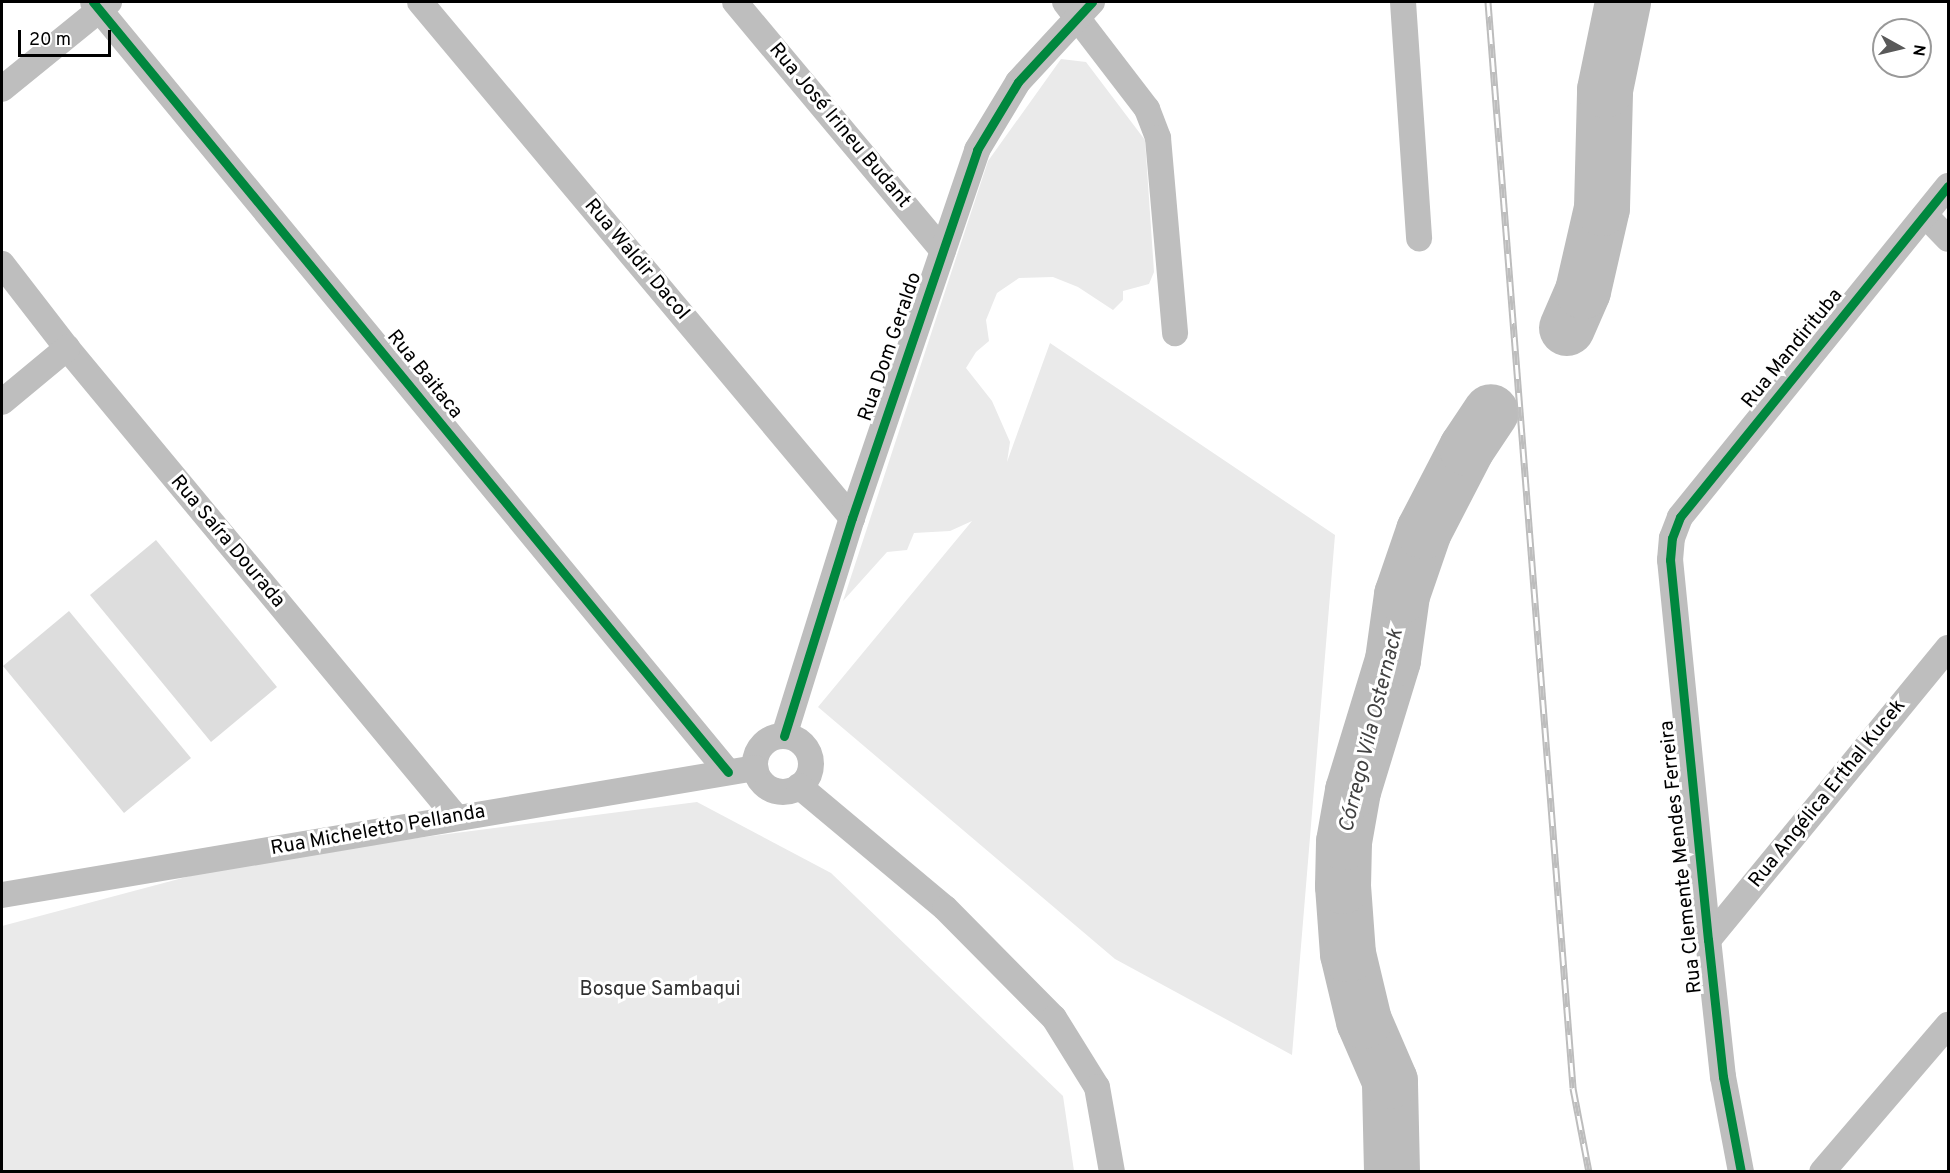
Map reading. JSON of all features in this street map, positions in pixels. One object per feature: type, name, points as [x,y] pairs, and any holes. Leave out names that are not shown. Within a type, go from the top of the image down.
[{"type":"street","name":"Rua Waldir Dacol","points":[[420,2],[852,518]]},
{"type":"street","name":"Rua José Irineu Budant","points":[[735,2],[943,251]]},
{"type":"street","points":[[1403,2],[1419,238]]},
{"type":"street","points":[[2,89],[101,4]]},
{"type":"street","name":"Rua Baitaca","points":[[101,4],[728,772]]},
{"type":"street","name":"Rua Dom Geraldo","points":[[784,736],[852,518],[977,150],[1018,82],[1079,7]]},
{"type":"street","points":[[1079,7],[1147,110],[1158,138],[1175,333]]},
{"type":"street","name":"Rua Mandirituba","points":[[1672,538],[1680,517],[1948,186]]},
{"type":"street","points":[[1925,215],[1948,239]]},
{"type":"street","name":"Rua Saíra Dourada","points":[[2,264],[67,348],[456,817]]},
{"type":"street","points":[[2,402],[67,348]]},
{"type":"street","name":"Rua Clemente Mendes Ferreira","points":[[1672,538],[1670,560],[1708,940],[1723,1077],[1741,1172]]},
{"type":"street","name":"Rua Angélica Erthal Kucek","points":[[1708,940],[1948,648]]},
{"type":"street","points":[[784,736],[801,743],[810,761],[806,779],[791,791],[772,790],[758,777],[755,768],[759,749],[774,738],[784,736]]},
{"type":"street","name":"Rua Micheletto Pellanda","points":[[2,895],[755,768]]},
{"type":"street","points":[[799,786],[945,908],[1054,1018],[1096,1086],[1112,1172]]},
{"type":"street","points":[[1822,1172],[1948,1025]]},
{"type":"green space","points":[[1061,59],[1086,62],[1145,140],[1154,272],[1149,284],[1123,291],[1123,300],[1113,310],[1078,287],[1053,277],[1019,278],[997,293],[986,320],[989,341],[976,352],[966,368],[992,401],[1010,442],[1007,462],[1050,343],[1335,535],[1292,1055],[1115,959],[818,707],[972,521],[950,531],[914,533],[907,550],[887,552],[843,601],[988,161]]},
{"type":"green space","name":"Bosque Sambaqui","points":[[697,802],[831,873],[1063,1096],[1074,1171],[2,1172],[2,926],[254,859]]},
{"type":"building","points":[[156,540],[277,687],[211,742],[90,595]]},
{"type":"building","points":[[69,611],[191,758],[124,813],[3,666]]},
{"type":"waterway","name":"Córrego Vila Osternack","points":[[1567,328],[1583,291],[1602,208],[1605,90],[1623,2]]},
{"type":"waterway","name":"Córrego Vila Osternack","points":[[1392,1172],[1390,1081],[1364,1021],[1348,954],[1343,886],[1344,842],[1353,791],[1393,660],[1402,595],[1424,531],[1467,448],[1491,412]]},
{"type":"railway","points":[[1488,2],[1573,1088],[1589,1172]]},
{"type":"cycle path","points":[[93,2],[728,772]]},
{"type":"cycle path","points":[[784,736],[852,518],[977,150],[1018,82],[1092,2]]},
{"type":"cycle path","points":[[1741,1172],[1723,1077],[1708,940],[1670,560],[1672,538],[1680,517],[1948,186]]}]
